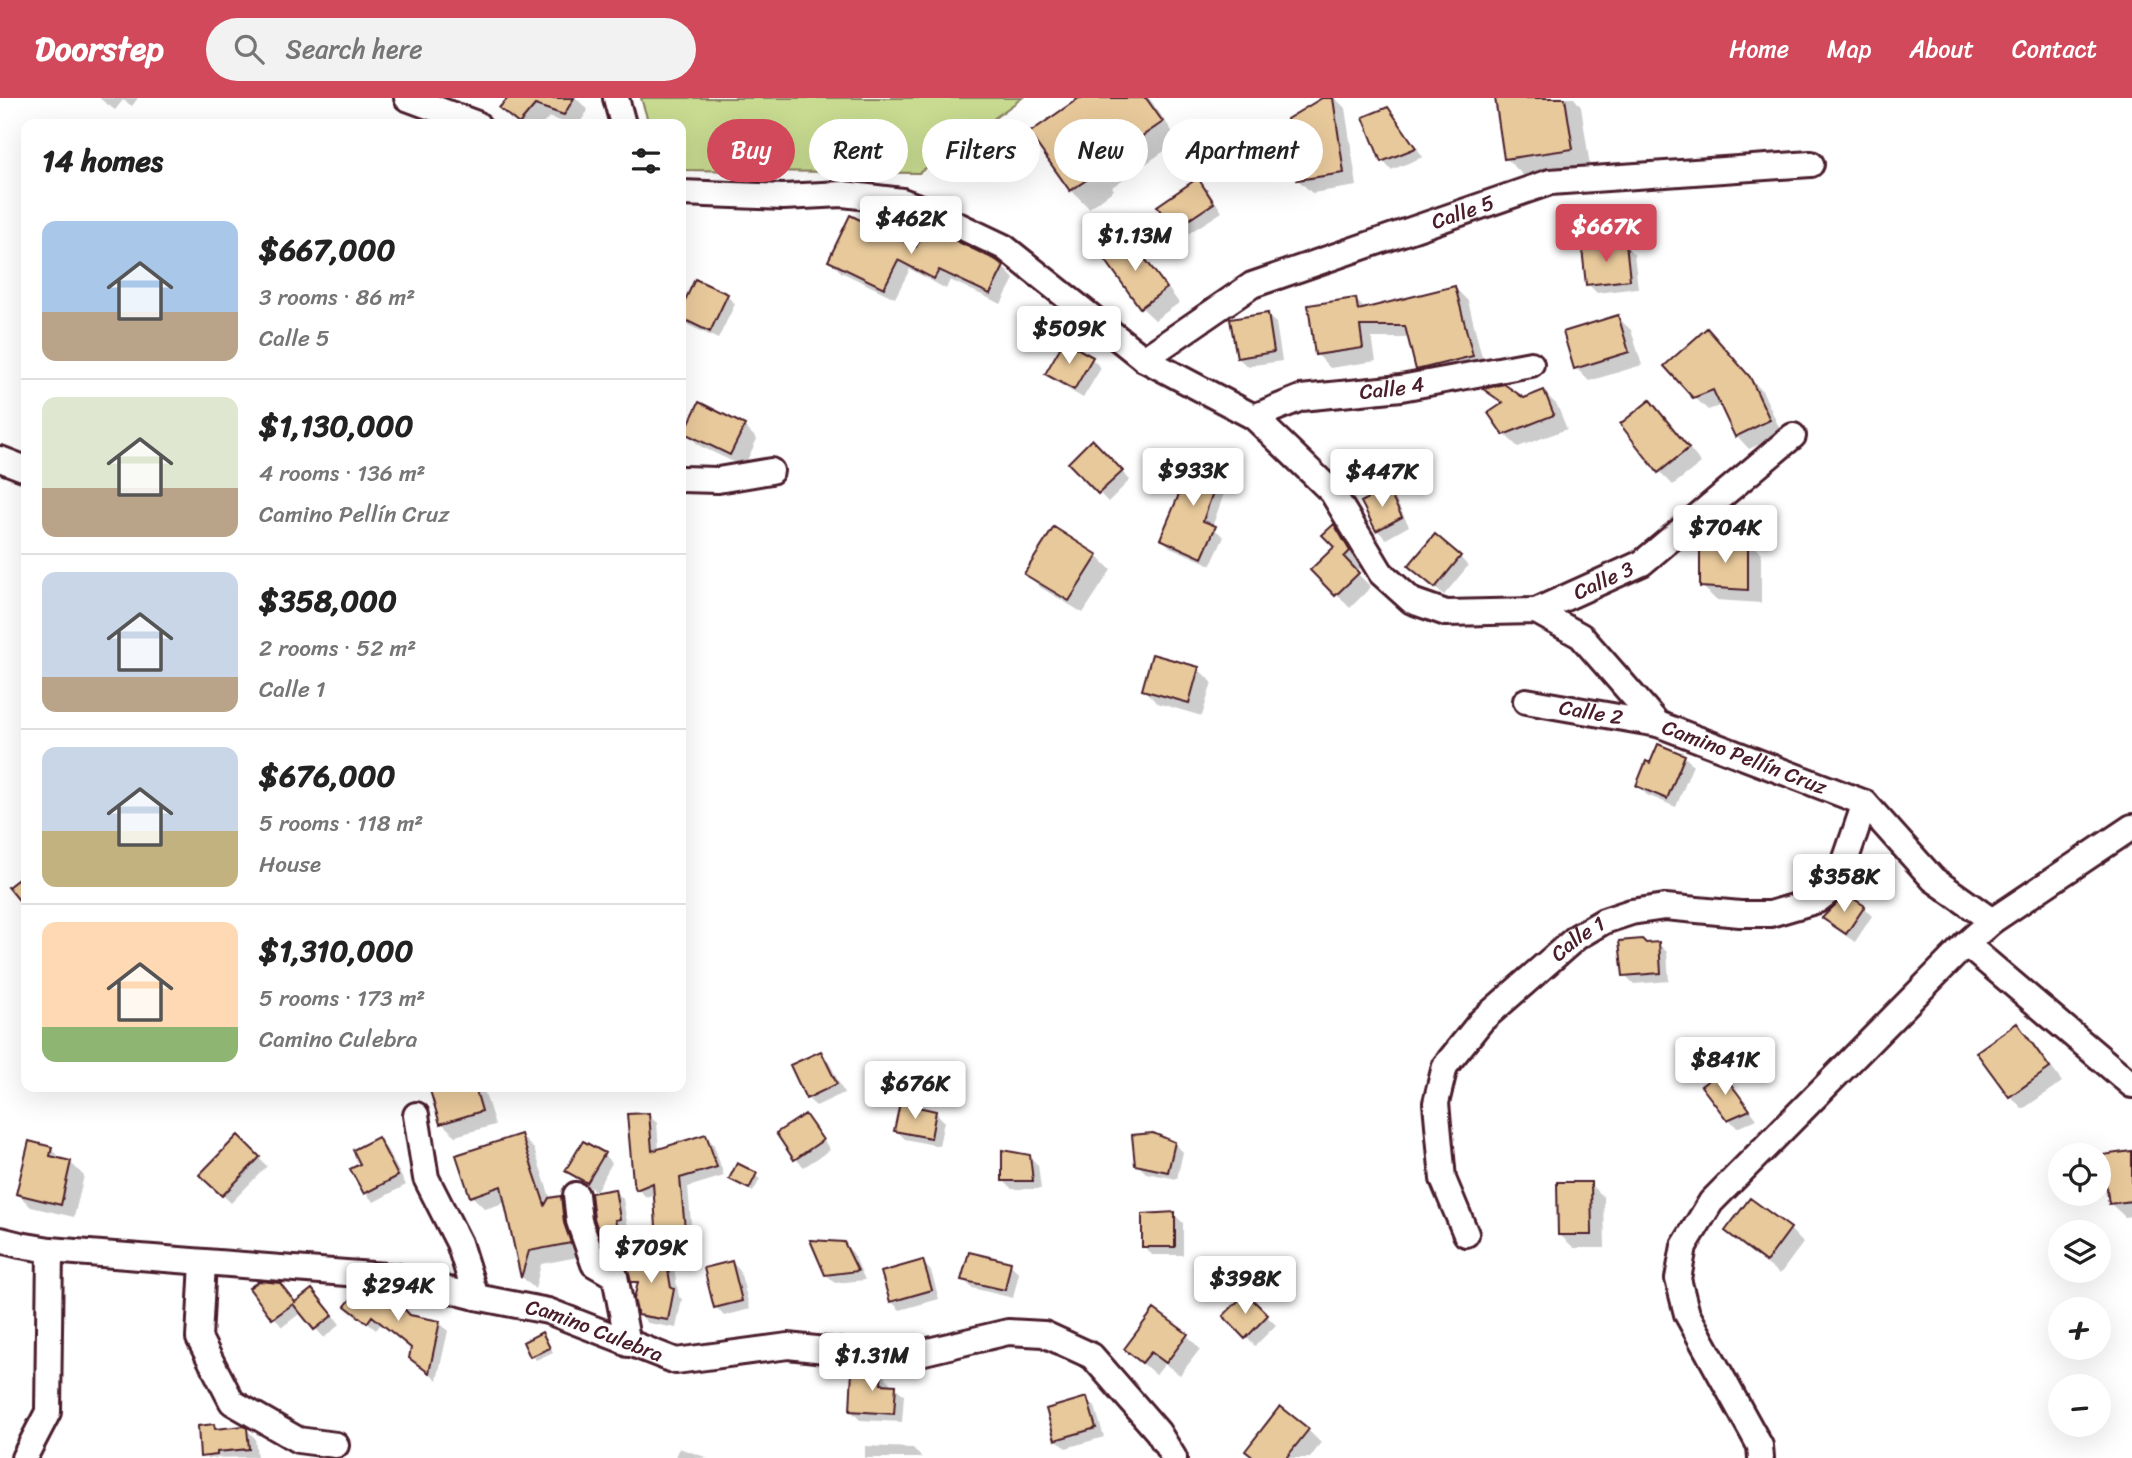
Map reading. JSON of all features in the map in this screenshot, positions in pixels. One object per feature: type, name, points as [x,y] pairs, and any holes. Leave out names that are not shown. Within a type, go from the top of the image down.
[{"type":"street","points":[[407,98],[464,119]]},
{"type":"street","points":[[616,98],[622,119]]},
{"type":"street","name":"Calle 5","points":[[1144,359],[1252,285],[1550,182],[1811,164]]},
{"type":"street","points":[[686,193],[783,197],[843,194],[902,201],[1004,247],[1144,359],[1254,417],[1332,492],[1381,573],[1412,601],[1446,613],[1536,611]]},
{"type":"street","name":"Calle 4","points":[[1254,417],[1301,398],[1401,388],[1531,364]]},
{"type":"street","name":"Calle 3","points":[[1536,611],[1642,563],[1793,436]]},
{"type":"street","points":[[0,459],[21,467]]},
{"type":"street","points":[[686,479],[718,480],[771,471]]},
{"type":"street","name":"Camino Pellín Cruz","points":[[1536,611],[1581,636],[1658,724],[1866,803],[1933,879],[1992,921]]},
{"type":"street","name":"Calle 2","points":[[1526,701],[1658,724]]},
{"type":"street","name":"Calle 1","points":[[1466,1234],[1443,1179],[1436,1103],[1445,1066],[1482,1020],[1577,937],[1604,921],[1631,912],[1665,907],[1770,914],[1818,900],[1831,890],[1842,873],[1866,803]]},
{"type":"street","points":[[1761,1458],[1760,1446],[1687,1314],[1678,1279],[1684,1246],[1711,1202],[1966,944],[1992,921],[2132,827]]},
{"type":"street","points":[[1966,944],[2132,1085]]},
{"type":"street","points":[[416,1115],[426,1178],[459,1243],[476,1297]]},
{"type":"street","points":[[576,1195],[579,1220],[594,1264],[615,1276],[628,1344]]},
{"type":"street","name":"Camino Culebra","points":[[0,1240],[50,1250],[398,1277],[476,1297],[548,1311],[676,1361],[788,1346],[899,1358],[1008,1332],[1044,1334],[1092,1356],[1158,1432],[1174,1458]]},
{"type":"street","points":[[24,1458],[48,1412],[50,1250]]},
{"type":"street","points":[[203,1262],[199,1338],[232,1402],[298,1440],[336,1445]]},
{"type":"green space","points":[[641,98],[1022,98],[993,119],[922,119],[922,171],[919,173],[908,173],[908,119],[809,119],[809,172],[795,171],[795,119],[707,119],[707,170],[686,170],[686,119],[647,119]]},
{"type":"building","points":[[508,98],[574,98],[564,115],[535,105],[523,119],[513,119],[499,108]]},
{"type":"building","points":[[1079,98],[1146,98],[1162,121],[1148,132],[1148,119],[1054,119],[1054,168],[1040,149],[1040,125]]},
{"type":"building","points":[[1322,98],[1333,98],[1344,173],[1323,176],[1323,119],[1287,119]]},
{"type":"building","points":[[1495,98],[1565,98],[1573,149],[1504,159]]},
{"type":"building","points":[[1388,107],[1416,148],[1381,162],[1363,117]]},
{"type":"building","points":[[1064,182],[1083,182],[1070,191]]},
{"type":"building","points":[[1192,182],[1201,182],[1214,203],[1173,230],[1157,206]]},
{"type":"building","points":[[850,215],[916,247],[927,227],[1004,266],[990,294],[939,270],[934,279],[898,260],[884,288],[828,261]]},
{"type":"building","points":[[1130,239],[1167,288],[1140,308],[1104,258]]},
{"type":"building","points":[[1626,243],[1630,280],[1586,285],[1582,248]]},
{"type":"building","points":[[695,279],[728,294],[710,332],[686,320],[686,298]]},
{"type":"building","points":[[1455,286],[1473,356],[1416,370],[1405,326],[1360,326],[1363,348],[1315,355],[1308,305],[1356,298],[1358,310]]},
{"type":"building","points":[[1268,313],[1274,352],[1237,358],[1230,319]]},
{"type":"building","points":[[1618,315],[1629,352],[1574,369],[1563,332]]},
{"type":"building","points":[[1707,328],[1750,377],[1770,420],[1735,437],[1713,390],[1693,398],[1664,366]]},
{"type":"building","points":[[1064,341],[1093,357],[1074,390],[1045,374]]},
{"type":"building","points":[[1504,384],[1524,398],[1544,390],[1554,415],[1503,435],[1488,413],[1503,403],[1483,389]]},
{"type":"building","points":[[1650,400],[1689,448],[1658,473],[1620,424]]},
{"type":"building","points":[[699,402],[745,425],[730,455],[686,434]]},
{"type":"building","points":[[1092,439],[1123,471],[1098,494],[1068,463]]},
{"type":"building","points":[[1188,455],[1222,466],[1203,521],[1216,526],[1202,558],[1160,539],[1183,485],[1178,483]]},
{"type":"building","points":[[1387,488],[1402,517],[1376,531],[1361,502]]},
{"type":"building","points":[[1334,524],[1350,551],[1344,557],[1359,573],[1335,596],[1310,570],[1334,547],[1322,535]]},
{"type":"building","points":[[1054,527],[1098,555],[1069,601],[1024,574]]},
{"type":"building","points":[[1435,534],[1461,556],[1435,588],[1408,566]]},
{"type":"building","points":[[1748,537],[1748,590],[1700,587],[1700,546]]},
{"type":"building","points":[[1152,654],[1199,667],[1189,703],[1142,690]]},
{"type":"building","points":[[1658,744],[1685,755],[1667,799],[1636,786],[1646,761],[1650,763]]},
{"type":"building","points":[[21,877],[21,903],[8,887]]},
{"type":"building","points":[[1846,894],[1865,906],[1846,934],[1822,918]]},
{"type":"building","points":[[1642,939],[1646,943],[1659,942],[1661,973],[1623,976],[1619,941]]},
{"type":"building","points":[[2017,1023],[2050,1068],[2009,1097],[1976,1052]]},
{"type":"building","points":[[821,1051],[837,1084],[806,1099],[790,1065]]},
{"type":"building","points":[[1721,1071],[1750,1110],[1727,1120],[1701,1086]]},
{"type":"building","points":[[430,1092],[476,1092],[482,1111],[440,1124]]},
{"type":"building","points":[[900,1103],[936,1111],[931,1138],[894,1131]]},
{"type":"building","points":[[649,1113],[652,1151],[706,1134],[717,1167],[680,1178],[686,1239],[657,1241],[653,1183],[636,1190],[633,1181],[627,1114]]},
{"type":"building","points":[[805,1114],[823,1140],[794,1160],[776,1133]]},
{"type":"building","points":[[1153,1133],[1175,1142],[1168,1172],[1135,1165],[1132,1135]]},
{"type":"building","points":[[521,1134],[545,1205],[549,1198],[561,1196],[564,1223],[571,1243],[529,1251],[521,1278],[501,1186],[470,1197],[456,1155]]},
{"type":"building","points":[[238,1135],[260,1157],[222,1196],[199,1175]]},
{"type":"building","points":[[378,1137],[398,1176],[364,1194],[350,1169],[360,1164],[353,1150]]},
{"type":"building","points":[[29,1141],[52,1147],[50,1156],[71,1161],[61,1205],[16,1194]]},
{"type":"building","points":[[583,1141],[605,1153],[587,1183],[565,1171]]},
{"type":"building","points":[[1002,1150],[1030,1155],[1033,1181],[1002,1181]]},
{"type":"building","points":[[2132,1151],[2132,1201],[2111,1204],[2111,1154]]},
{"type":"building","points":[[737,1163],[757,1173],[749,1189],[729,1179]]},
{"type":"building","points":[[1557,1182],[1591,1182],[1592,1235],[1558,1235]]},
{"type":"building","points":[[615,1189],[620,1219],[615,1220],[625,1254],[613,1258],[606,1254],[594,1218],[591,1193]]},
{"type":"building","points":[[1750,1198],[1791,1228],[1766,1262],[1725,1231]]},
{"type":"building","points":[[1175,1212],[1175,1247],[1142,1247],[1142,1214]]},
{"type":"building","points":[[810,1240],[844,1242],[858,1271],[825,1275]]},
{"type":"building","points":[[665,1252],[671,1288],[674,1289],[668,1320],[638,1315],[634,1299],[638,1282],[631,1282],[625,1259]]},
{"type":"building","points":[[969,1252],[1011,1262],[1005,1290],[961,1280]]},
{"type":"building","points":[[923,1260],[932,1290],[890,1302],[881,1272]]},
{"type":"building","points":[[732,1261],[742,1301],[714,1308],[704,1268]]},
{"type":"building","points":[[259,1281],[280,1283],[295,1302],[312,1289],[333,1315],[314,1330],[293,1304],[272,1319],[249,1288]]},
{"type":"building","points":[[359,1289],[391,1295],[410,1315],[440,1321],[429,1373],[409,1358],[411,1348],[372,1316],[367,1323],[345,1306]]},
{"type":"building","points":[[1246,1293],[1268,1315],[1245,1339],[1223,1316]]},
{"type":"building","points":[[1154,1309],[1188,1334],[1166,1363],[1151,1352],[1142,1363],[1124,1349]]},
{"type":"building","points":[[542,1332],[550,1348],[530,1357],[523,1342]]},
{"type":"building","points":[[852,1370],[882,1371],[881,1384],[896,1385],[894,1414],[850,1411]]},
{"type":"building","points":[[1087,1397],[1096,1428],[1055,1440],[1046,1409]]},
{"type":"building","points":[[1280,1406],[1309,1429],[1286,1458],[1254,1458],[1245,1451]]},
{"type":"building","points":[[214,1424],[215,1429],[247,1428],[249,1449],[217,1452],[217,1455],[200,1457],[198,1426]]}]
